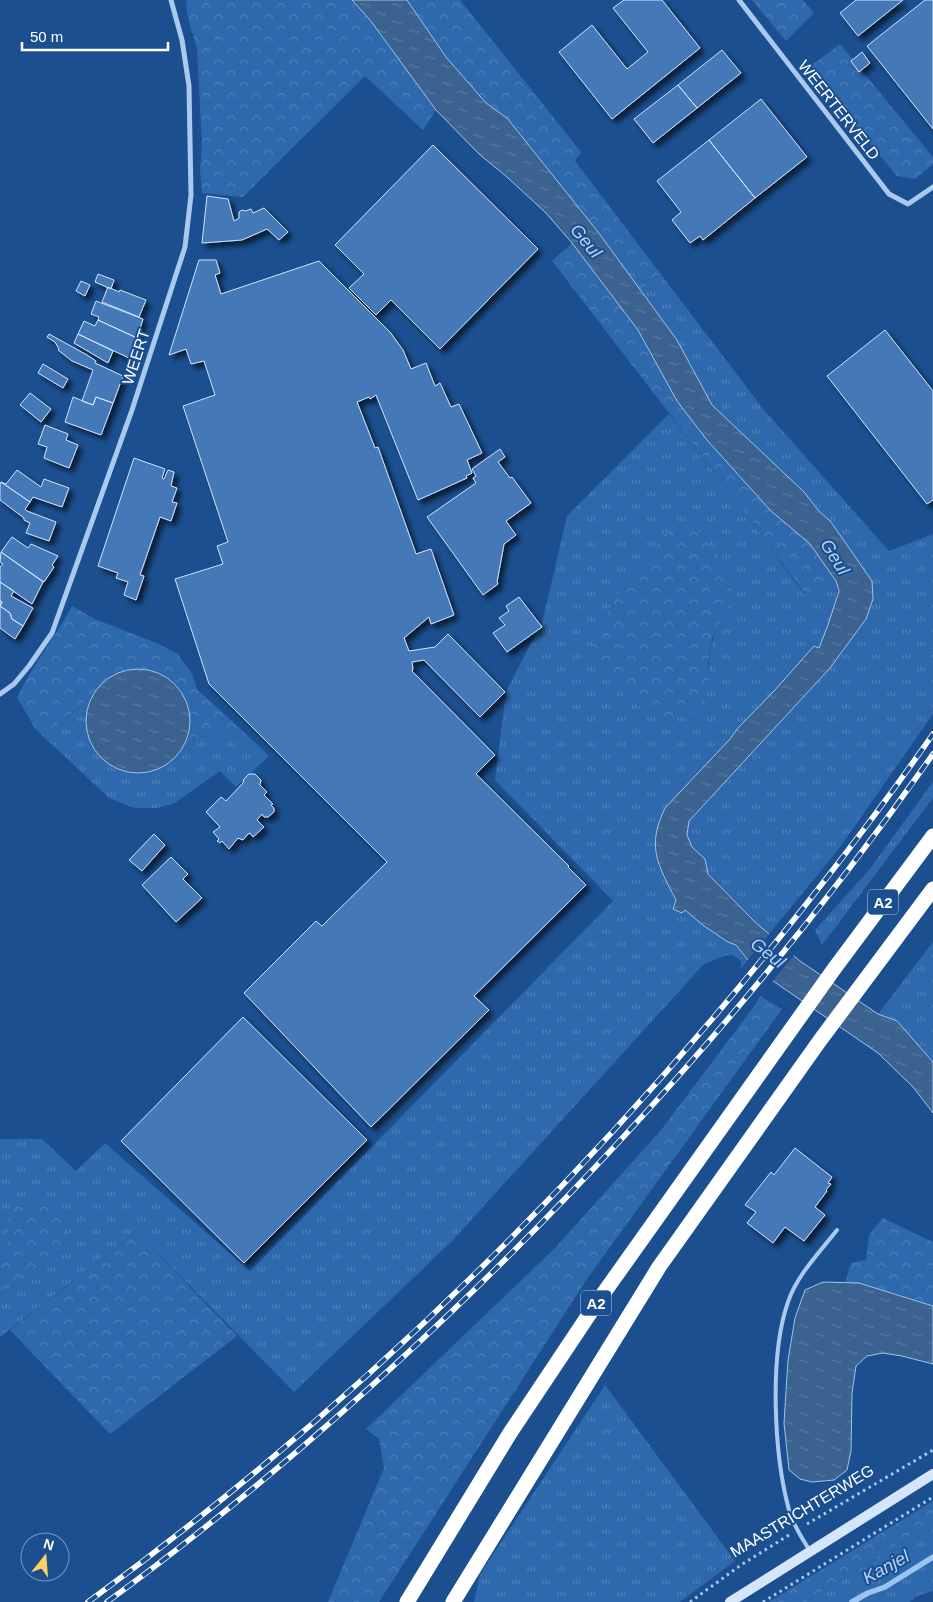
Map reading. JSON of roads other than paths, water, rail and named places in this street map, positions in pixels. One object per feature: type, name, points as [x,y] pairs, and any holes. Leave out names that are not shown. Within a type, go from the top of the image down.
[{"type":"highway","name":"A2","points":[[407,1602],[510,1433],[598,1301],[834,969],[933,836]]},
{"type":"highway","name":"A2","points":[[453,1602],[659,1267],[860,985],[933,889]]},
{"type":"main road","points":[[730,1602],[933,1474]]},
{"type":"street","name":"WEERT","points":[[0,694],[14,684],[52,633],[132,410],[185,247],[192,195],[189,86],[182,40],[172,0]]},
{"type":"street","name":"WEERTERVELD","points":[[739,0],[889,194],[908,204],[933,187]]},
{"type":"lane","points":[[810,1551],[797,1530],[790,1512],[784,1484],[778,1435],[776,1369],[778,1343],[788,1301],[798,1280],[837,1230]]},
{"type":"water","name":"Geul","points":[[352,0],[407,0],[446,57],[486,103],[507,118],[598,232],[677,340],[712,405],[804,492],[818,510],[831,522],[872,581],[873,599],[866,619],[830,668],[689,821],[687,835],[692,847],[705,859],[708,874],[755,922],[800,961],[878,1014],[897,1021],[933,1062],[933,1113],[913,1087],[878,1053],[773,981],[748,960],[736,945],[728,942],[704,926],[685,910],[682,913],[673,909],[676,900],[664,876],[657,856],[656,834],[665,808],[814,646],[819,648],[839,591],[836,581],[810,544],[770,510],[707,440],[677,401],[638,330],[572,243],[546,213],[479,154],[436,110],[370,20]]},
{"type":"water","points":[[138,669],[158,673],[167,677],[175,684],[182,692],[186,701],[190,721],[186,741],[182,750],[175,758],[167,765],[158,769],[138,773],[118,769],[109,765],[101,758],[94,750],[90,741],[86,721],[90,701],[94,692],[101,684],[109,677],[118,673]]},
{"type":"water","points":[[823,1282],[859,1283],[933,1306],[933,1364],[883,1353],[867,1356],[856,1366],[852,1393],[851,1451],[847,1470],[834,1480],[812,1482],[800,1479],[789,1470],[784,1423],[788,1360],[795,1318],[805,1290]]},
{"type":"waterway","name":"Kanjel","points":[[852,1602],[868,1593],[885,1587],[933,1557]]},
{"type":"railway","points":[[88,1602],[181,1532],[271,1459],[444,1304],[526,1222],[607,1138],[684,1052],[759,963],[848,850],[933,734]]},
{"type":"railway","points":[[107,1602],[202,1530],[295,1454],[428,1334],[534,1230],[596,1166],[715,1034],[827,897],[933,754]]}]
